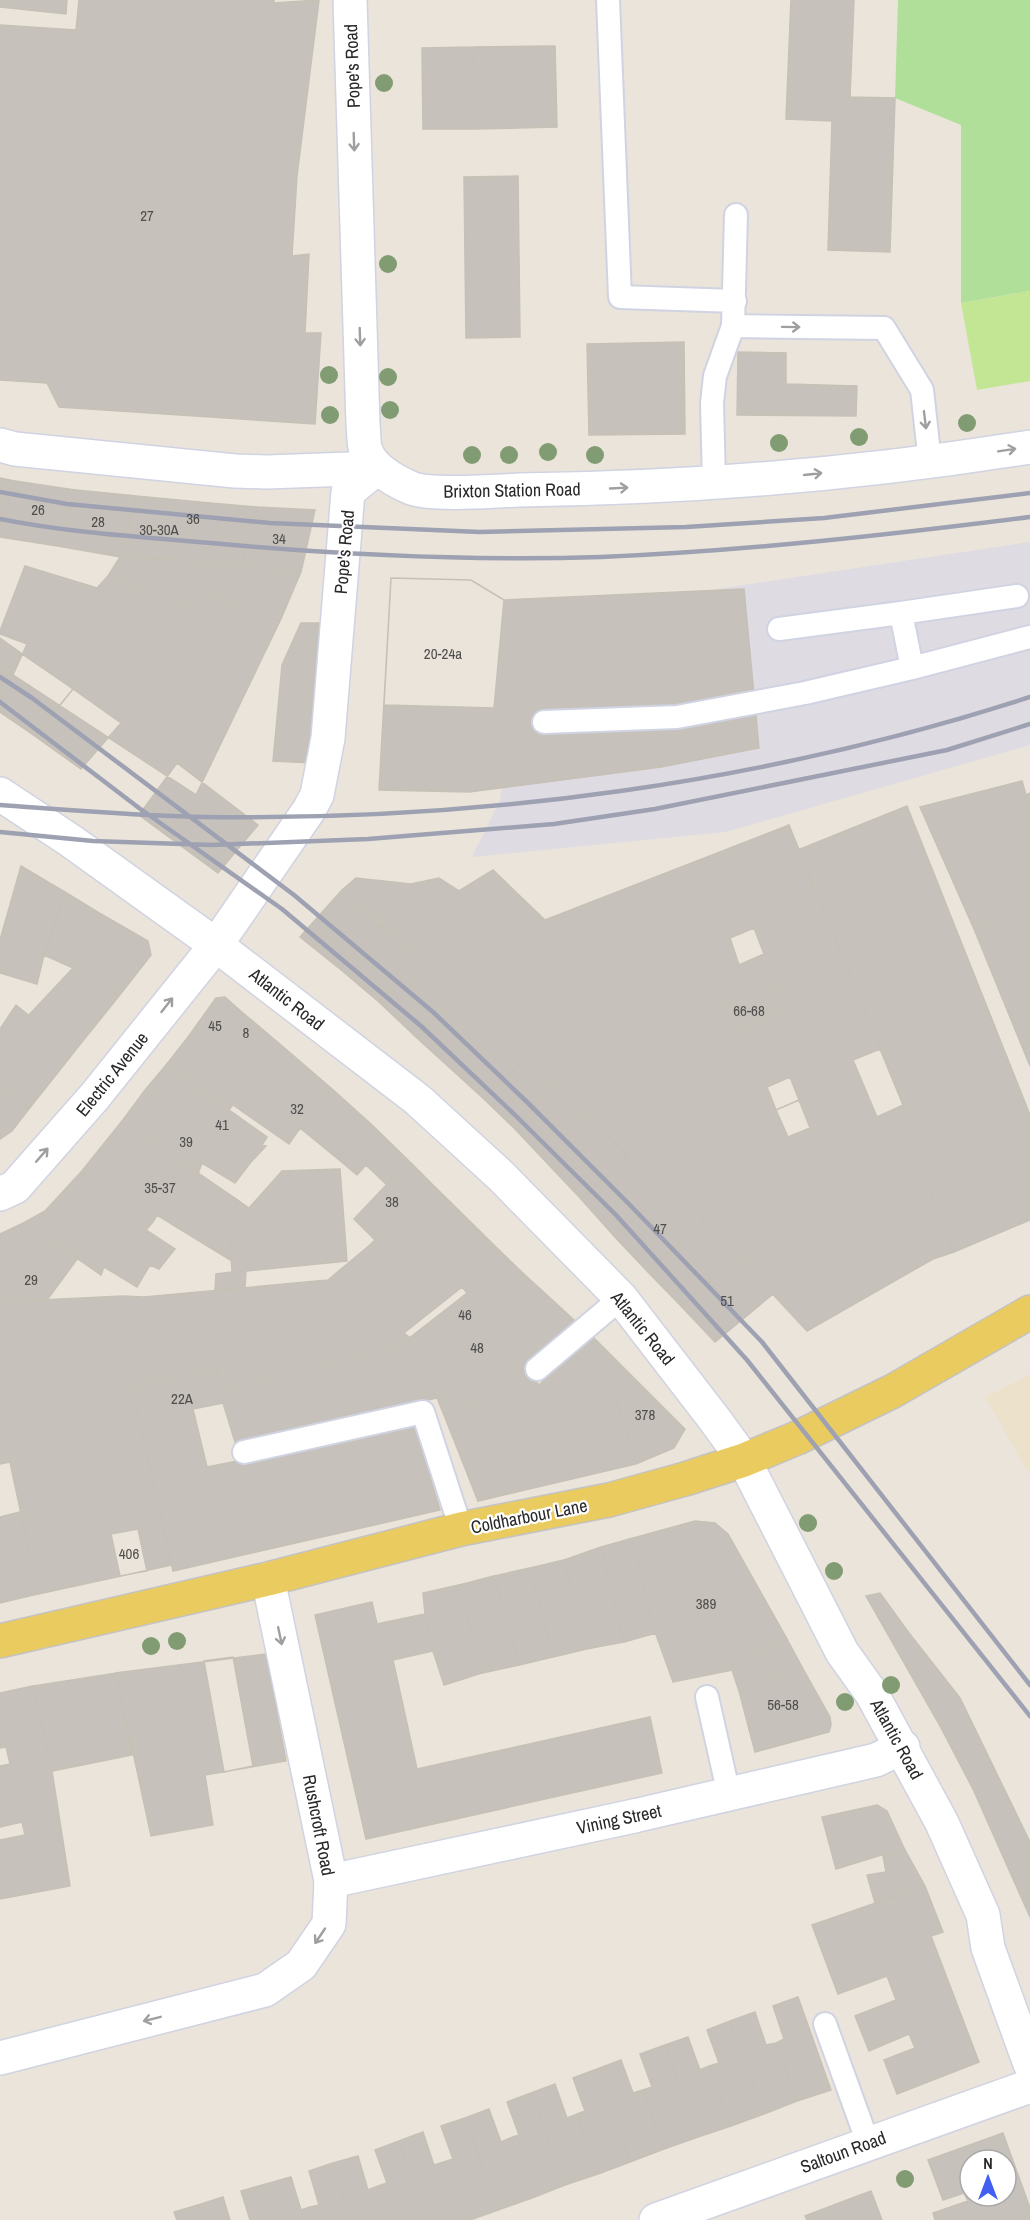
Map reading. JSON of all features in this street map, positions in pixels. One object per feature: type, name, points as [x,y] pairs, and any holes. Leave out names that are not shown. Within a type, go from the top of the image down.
[{"type":"main road","name":"Coldharbour Lane","points":[[0,1641],[268,1579],[468,1528],[609,1500],[685,1479],[744,1460],[797,1438],[892,1391],[1030,1312]]},
{"type":"street","name":"Pope's Road","points":[[216,945],[317,795],[328,738],[348,492],[377,468],[366,451],[363,424],[350,0]]},
{"type":"street","points":[[0,445],[15,449],[235,471],[377,468]]},
{"type":"street","name":"Brixton Station Road","points":[[377,468],[413,489],[443,491],[598,489],[714,482],[930,462],[1030,447]]},
{"type":"street","name":"Atlantic Road","points":[[0,794],[71,841],[216,945],[418,1100],[501,1176],[621,1298],[716,1420],[744,1460],[842,1652],[872,1694],[903,1747],[947,1833],[983,1915],[988,1948],[1030,2064]]},
{"type":"street","name":"Electric Avenue","points":[[0,1194],[15,1187],[95,1096],[216,945]]},
{"type":"street","name":"Rushcroft Road","points":[[0,2058],[265,1990],[301,1965],[329,1924],[332,1881],[268,1579]]},
{"type":"street","name":"Vining Street","points":[[332,1881],[729,1795],[876,1760],[903,1747]]},
{"type":"street","name":"Saltoun Road","points":[[656,2220],[1030,2086]]},
{"type":"lane","points":[[608,0],[620,297],[735,301]]},
{"type":"lane","points":[[714,482],[713,394],[715,376],[733,326],[736,215]]},
{"type":"lane","points":[[733,326],[884,328],[921,390],[930,462]]},
{"type":"lane","points":[[779,629],[1017,596]]},
{"type":"lane","points":[[901,613],[912,668]]},
{"type":"lane","points":[[544,722],[677,717],[805,693],[1030,637]]},
{"type":"lane","points":[[537,1369],[621,1298]]},
{"type":"lane","points":[[435,1410],[468,1528]]},
{"type":"lane","points":[[244,1452],[423,1412],[468,1528]]},
{"type":"lane","points":[[707,1697],[729,1795]]},
{"type":"lane","points":[[825,2024],[868,2143]]},
{"type":"shaded area","points":[[1030,542],[1030,745],[725,832],[472,857],[500,800],[524,618]]},
{"type":"shaded area","points":[[1030,1375],[1030,1476],[985,1397]]},
{"type":"green space","points":[[898,0],[1030,0],[1030,291],[961,303],[961,125],[895,98]]},
{"type":"green space","points":[[1030,291],[1030,381],[977,390],[961,303]]},
{"type":"building","points":[[0,0],[67,0],[66,14],[0,7]]},
{"type":"building","points":[[79,0],[274,0],[274,3],[319,0],[297,176],[292,256],[309,254],[305,333],[321,333],[315,424],[59,407],[47,383],[0,380],[0,25],[76,30]]},
{"type":"building","points":[[791,0],[854,0],[850,97],[895,98],[890,252],[828,250],[832,121],[786,119]]},
{"type":"building","points":[[555,46],[557,127],[475,129],[474,47]]},
{"type":"building","points":[[474,47],[475,129],[423,129],[422,48]]},
{"type":"building","points":[[518,176],[520,337],[466,338],[464,177]]},
{"type":"building","points":[[684,342],[685,434],[589,435],[587,344]]},
{"type":"building","points":[[738,352],[786,353],[786,384],[857,386],[856,416],[737,415]]},
{"type":"building","points":[[0,478],[15,481],[0,528]]},
{"type":"building","points":[[15,481],[76,490],[57,546],[0,537],[0,528]]},
{"type":"building","points":[[76,490],[136,496],[120,557],[57,546]]},
{"type":"building","points":[[136,496],[199,502],[182,560],[120,557]]},
{"type":"building","points":[[199,502],[257,507],[241,566],[182,560]]},
{"type":"building","points":[[257,507],[315,510],[301,572],[241,566]]},
{"type":"building","points":[[120,557],[182,560],[301,572],[280,621],[204,592],[197,610],[108,576]]},
{"type":"building","points":[[25,566],[97,588],[108,576],[197,610],[204,592],[280,621],[196,795],[13,675],[27,644],[0,634],[0,631]]},
{"type":"building","points":[[391,578],[471,580],[504,600],[744,589],[759,748],[661,767],[469,792],[379,790]]},
{"type":"building","points":[[391,578],[471,580],[504,600],[494,708],[384,705]]},
{"type":"building","points":[[301,623],[323,623],[312,763],[273,761],[282,665]]},
{"type":"building","points":[[0,638],[22,654],[0,686]]},
{"type":"building","points":[[22,654],[73,689],[35,736],[0,712],[0,686]]},
{"type":"building","points":[[73,689],[121,723],[81,769],[35,736]]},
{"type":"building","points":[[177,763],[258,825],[218,873],[139,815]]},
{"type":"building","points":[[1022,781],[1026,795],[1030,793],[1030,905],[974,929],[920,807]]},
{"type":"building","points":[[907,806],[1030,1115],[1030,1220],[954,1252],[930,1194],[936,1191],[927,1162],[798,850]]},
{"type":"building","points":[[789,825],[927,1162],[936,1191],[930,1194],[954,1252],[933,1259],[807,1331],[646,1158],[636,1165],[527,1057],[484,1099],[417,1038],[459,993],[342,890],[356,878],[411,884],[439,878],[459,891],[493,870],[545,920]]},
{"type":"building","points":[[21,866],[65,892],[37,984],[0,973],[0,940]]},
{"type":"building","points":[[342,890],[382,923],[340,969],[300,937]]},
{"type":"building","points":[[65,892],[101,914],[73,968],[44,955]]},
{"type":"building","points":[[1030,905],[1030,1066],[974,929]]},
{"type":"building","points":[[101,914],[148,941],[151,955],[119,996],[73,968]]},
{"type":"building","points":[[382,923],[419,957],[379,1002],[340,969]]},
{"type":"building","points":[[754,928],[764,954],[739,965],[730,938]]},
{"type":"building","points":[[419,957],[459,993],[417,1038],[379,1002]]},
{"type":"building","points":[[73,968],[119,996],[74,1052],[29,1015]]},
{"type":"building","points":[[779,984],[788,1008],[741,1028],[724,1034],[710,1012]]},
{"type":"building","points":[[779,984],[788,1008],[741,1028],[733,1003]]},
{"type":"building","points":[[225,997],[243,1013],[210,1053],[188,1037],[216,998]]},
{"type":"building","points":[[733,1003],[741,1028],[724,1034],[710,1012]]},
{"type":"building","points":[[16,1005],[74,1052],[29,1109],[0,1086],[0,1029]]},
{"type":"building","points":[[243,1013],[288,1051],[255,1087],[210,1053]]},
{"type":"building","points":[[188,1037],[255,1087],[300,1128],[289,1144],[233,1105],[228,1111],[166,1065]]},
{"type":"building","points":[[880,1049],[903,1105],[877,1117],[853,1060]]},
{"type":"building","points":[[288,1051],[331,1088],[300,1128],[255,1087]]},
{"type":"building","points":[[527,1057],[556,1085],[514,1128],[484,1099]]},
{"type":"building","points":[[166,1065],[267,1137],[262,1145],[266,1146],[251,1162],[145,1090]]},
{"type":"building","points":[[790,1077],[799,1100],[776,1110],[767,1087]]},
{"type":"building","points":[[556,1085],[628,1157],[581,1199],[514,1128]]},
{"type":"building","points":[[0,1086],[29,1109],[12,1131],[0,1139]]},
{"type":"building","points":[[331,1088],[371,1124],[338,1159],[300,1128]]},
{"type":"building","points":[[145,1090],[251,1162],[235,1183],[202,1163],[198,1174],[122,1121]]},
{"type":"building","points":[[799,1100],[810,1128],[788,1137],[776,1110]]},
{"type":"building","points":[[122,1121],[239,1201],[229,1215],[232,1261],[157,1215],[153,1222],[81,1172]]},
{"type":"building","points":[[371,1124],[409,1161],[387,1185],[366,1165],[357,1175],[338,1159]]},
{"type":"building","points":[[628,1157],[636,1165],[646,1158],[672,1186],[614,1236],[581,1199]]},
{"type":"building","points":[[409,1161],[431,1183],[375,1240],[354,1219]]},
{"type":"building","points":[[340,1169],[347,1261],[246,1271],[245,1288],[215,1290],[216,1274],[232,1272],[229,1215],[239,1201],[249,1208],[282,1171]]},
{"type":"building","points":[[81,1172],[153,1222],[146,1230],[175,1249],[159,1269],[150,1265],[137,1287],[104,1267],[101,1275],[25,1222],[45,1211]]},
{"type":"building","points":[[431,1183],[500,1251],[462,1287],[404,1333],[409,1337],[398,1347],[220,1392],[216,1368],[132,1387],[172,1565],[38,1594],[10,1462],[0,1464],[0,1302],[144,1297],[328,1280],[371,1244]]},
{"type":"building","points":[[672,1186],[705,1221],[647,1271],[614,1236]]},
{"type":"building","points":[[705,1221],[738,1256],[681,1306],[647,1271]]},
{"type":"building","points":[[25,1222],[78,1258],[47,1300],[0,1302],[0,1234]]},
{"type":"building","points":[[500,1251],[526,1276],[471,1335],[417,1372],[398,1347],[467,1293],[462,1287]]},
{"type":"building","points":[[738,1256],[773,1294],[715,1342],[681,1306]]},
{"type":"building","points":[[526,1276],[548,1296],[489,1360],[437,1398],[417,1372],[471,1335]]},
{"type":"building","points":[[548,1296],[574,1320],[526,1370],[446,1420],[437,1398],[489,1360]]},
{"type":"building","points":[[592,1336],[685,1429],[674,1448],[636,1464],[616,1398],[573,1353]]},
{"type":"building","points":[[398,1347],[437,1398],[235,1442],[223,1403],[193,1409],[207,1467],[415,1426],[440,1510],[173,1571],[132,1387],[216,1368],[220,1392]]},
{"type":"building","points":[[573,1353],[616,1398],[636,1464],[478,1501],[446,1420],[526,1370],[539,1385]]},
{"type":"building","points":[[20,1512],[38,1594],[0,1603],[0,1517]]},
{"type":"building","points":[[695,1521],[715,1523],[728,1534],[787,1639],[733,1663],[732,1670],[673,1682],[650,1618],[633,1538]]},
{"type":"building","points":[[138,1529],[147,1571],[120,1576],[111,1534]]},
{"type":"building","points":[[633,1538],[650,1618],[656,1633],[624,1642],[601,1547]]},
{"type":"building","points":[[601,1547],[624,1642],[587,1649],[564,1560]]},
{"type":"building","points":[[564,1560],[587,1649],[553,1657],[530,1568]]},
{"type":"building","points":[[530,1568],[553,1657],[519,1665],[494,1576]]},
{"type":"building","points":[[494,1576],[519,1665],[482,1673],[459,1585]]},
{"type":"building","points":[[459,1585],[482,1673],[444,1685],[433,1651],[423,1593]]},
{"type":"building","points":[[880,1593],[960,1698],[1030,1842],[1030,1917],[973,1789],[866,1596]]},
{"type":"building","points":[[372,1602],[377,1624],[425,1614],[433,1651],[393,1660],[417,1769],[650,1717],[662,1773],[366,1839],[315,1615]]},
{"type":"building","points":[[787,1639],[802,1667],[739,1691],[732,1670],[733,1663]]},
{"type":"building","points":[[266,1654],[286,1761],[205,1775],[213,1825],[151,1836],[116,1673]]},
{"type":"building","points":[[233,1657],[253,1766],[224,1772],[204,1661]]},
{"type":"building","points":[[802,1667],[830,1717],[829,1732],[755,1752],[739,1691]]},
{"type":"building","points":[[116,1673],[132,1755],[52,1771],[33,1686]]},
{"type":"building","points":[[33,1686],[52,1771],[70,1886],[0,1899],[0,1840],[25,1835],[22,1822],[0,1827],[0,1766],[10,1764],[6,1747],[0,1748],[0,1693]]},
{"type":"building","points":[[877,1805],[887,1811],[904,1848],[836,1869],[822,1817]]},
{"type":"building","points":[[904,1848],[925,1886],[875,1903],[867,1875],[886,1872],[883,1856]]},
{"type":"building","points":[[925,1886],[943,1932],[931,1936],[979,2062],[897,2094],[884,2060],[915,2048],[909,2034],[869,2051],[855,2016],[896,2000],[887,1976],[838,1994],[812,1925]]},
{"type":"building","points":[[798,1997],[831,2090],[797,2101],[776,2043],[784,2039],[773,2006]]},
{"type":"building","points":[[755,2012],[766,2045],[776,2043],[797,2101],[764,2114],[730,2021]]},
{"type":"building","points":[[730,2021],[764,2114],[731,2126],[709,2066],[719,2063],[707,2030]]},
{"type":"building","points":[[688,2037],[700,2070],[709,2066],[731,2126],[698,2137],[665,2045]]},
{"type":"building","points":[[665,2045],[698,2137],[664,2149],[643,2090],[652,2087],[640,2054]]},
{"type":"building","points":[[621,2060],[633,2093],[643,2090],[664,2149],[630,2162],[597,2069]]},
{"type":"building","points":[[597,2069],[630,2162],[598,2174],[577,2114],[585,2111],[573,2078]]},
{"type":"building","points":[[555,2084],[567,2118],[577,2114],[598,2174],[565,2185],[531,2093]]},
{"type":"building","points":[[531,2093],[565,2185],[532,2198],[510,2138],[519,2135],[507,2102]]},
{"type":"building","points":[[489,2109],[501,2142],[510,2138],[532,2198],[498,2210],[465,2118]]},
{"type":"building","points":[[465,2118],[498,2210],[470,2220],[465,2220],[444,2162],[453,2159],[441,2126]]},
{"type":"building","points":[[423,2132],[434,2165],[444,2162],[465,2220],[427,2220],[399,2141]]},
{"type":"building","points":[[1003,2133],[1008,2148],[961,2148]]},
{"type":"building","points":[[399,2141],[427,2220],[389,2220],[378,2186],[387,2183],[375,2150]]},
{"type":"building","points":[[958,2149],[958,2195],[943,2200],[928,2160]]},
{"type":"building","points":[[358,2156],[368,2190],[378,2186],[389,2220],[350,2220],[333,2163]]},
{"type":"building","points":[[333,2163],[350,2220],[314,2220],[310,2207],[319,2205],[309,2171]]},
{"type":"building","points":[[1018,2175],[1030,2208],[1030,2220],[935,2220],[933,2213],[958,2204],[958,2208],[1018,2208]]},
{"type":"building","points":[[291,2177],[301,2210],[310,2207],[314,2220],[277,2220],[266,2184]]},
{"type":"building","points":[[266,2184],[277,2220],[250,2220],[241,2191]]},
{"type":"building","points":[[871,2191],[882,2220],[845,2220],[839,2203]]},
{"type":"building","points":[[223,2197],[230,2220],[203,2220],[198,2205]]},
{"type":"building","points":[[839,2203],[845,2220],[807,2220],[805,2216]]},
{"type":"building","points":[[198,2205],[203,2220],[177,2220],[174,2212]]},
{"type":"railway","points":[[0,492],[67,504],[270,523],[480,532],[686,527],[824,518],[1030,493]]},
{"type":"railway","points":[[0,519],[79,531],[260,547],[357,554],[503,558],[601,557],[708,551],[869,536],[1030,517]]},
{"type":"railway","points":[[0,677],[32,698],[294,895],[433,1012],[527,1102],[762,1342],[1030,1685]]},
{"type":"railway","points":[[0,805],[204,817],[309,817],[414,812],[518,803],[622,791],[726,774],[828,753],[930,727],[1030,697]]},
{"type":"railway","points":[[0,702],[139,808],[282,909],[421,1026],[515,1115],[616,1215],[747,1360],[1030,1716]]},
{"type":"railway","points":[[0,832],[93,841],[212,845],[368,839],[554,824],[655,809],[947,750],[1030,724]]}]
